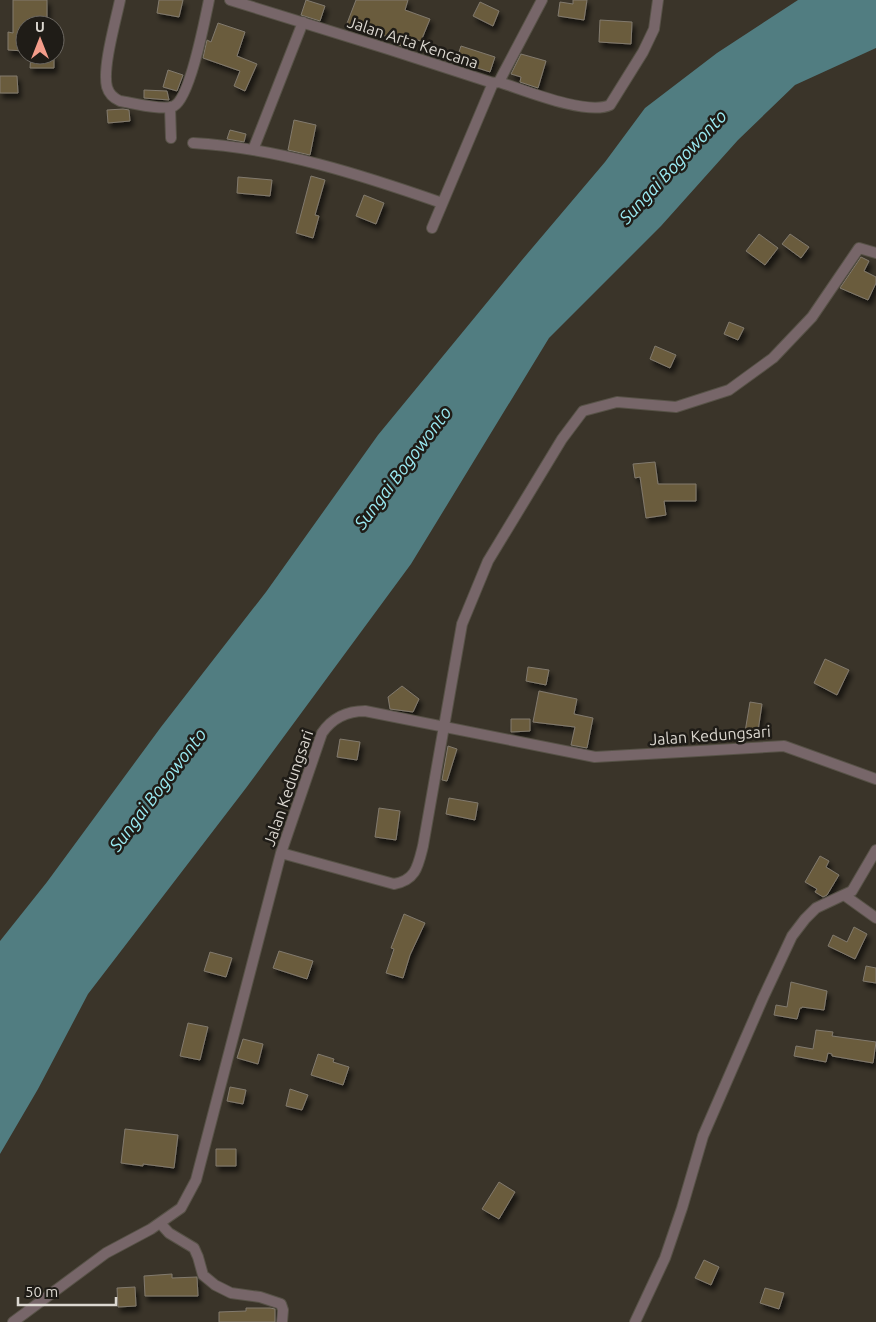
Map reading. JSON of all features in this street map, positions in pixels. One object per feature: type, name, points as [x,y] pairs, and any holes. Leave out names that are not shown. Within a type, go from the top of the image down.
[{"type":"street","points":[[120,0],[108,64],[106,81],[109,93],[114,98],[120,100],[160,107],[170,107],[179,102],[186,88],[198,51],[209,0]]},
{"type":"street","name":"Jalan Arta Kencana","points":[[230,0],[569,104],[600,108],[610,105],[642,52],[654,29],[658,0]]},
{"type":"street","points":[[432,228],[496,82],[542,0]]},
{"type":"street","points":[[253,150],[303,22]]},
{"type":"street","points":[[170,107],[170,138]]},
{"type":"street","points":[[193,143],[253,150],[330,168],[442,203]]},
{"type":"street","points":[[281,852],[394,884],[403,882],[412,876],[419,860],[422,846],[462,624],[488,561],[562,439],[583,411],[618,402],[676,407],[729,390],[773,358],[812,317],[859,248],[876,253]]},
{"type":"street","name":"Jalan Kedungsari","points":[[13,1322],[106,1253],[160,1223],[181,1208],[196,1180],[281,852],[322,733],[326,726],[340,716],[348,712],[365,711],[595,757],[784,746],[876,779]]},
{"type":"street","points":[[635,1322],[665,1258],[703,1136],[792,936],[816,908],[852,891],[876,850]]},
{"type":"street","points":[[844,895],[876,918]]},
{"type":"street","points":[[160,1223],[169,1233],[194,1248],[203,1275],[216,1285],[232,1292],[260,1297],[281,1304],[283,1310],[282,1322]]},
{"type":"water","name":"Sungai Bogowonto","points":[[798,0],[876,0],[876,48],[795,85],[738,140],[661,226],[549,338],[411,564],[246,788],[88,994],[38,1089],[0,1154],[0,941],[47,882],[161,727],[266,592],[378,435],[605,162],[645,108],[717,53]]},
{"type":"building","points":[[13,0],[47,0],[47,15],[15,15],[15,50],[8,50],[8,32],[13,33]]},
{"type":"building","points":[[159,0],[183,0],[179,17],[157,13]]},
{"type":"building","points":[[306,0],[325,6],[320,21],[301,15]]},
{"type":"building","points":[[356,0],[408,0],[405,10],[430,19],[421,41],[414,39],[410,49],[396,44],[398,40],[363,29],[362,32],[346,26]]},
{"type":"building","points":[[573,0],[587,0],[584,20],[558,16],[560,2],[573,4]]},
{"type":"building","points":[[480,2],[499,11],[493,26],[473,16]]},
{"type":"building","points":[[600,20],[632,22],[631,44],[599,42]]},
{"type":"building","points":[[218,23],[245,32],[237,56],[257,64],[245,91],[234,86],[240,71],[203,58],[207,40],[211,42]]},
{"type":"building","points":[[461,46],[495,57],[490,72],[456,61]]},
{"type":"building","points":[[521,54],[546,61],[538,88],[520,82],[521,77],[511,74]]},
{"type":"building","points":[[30,65],[54,65],[54,68],[30,68]]},
{"type":"building","points":[[168,70],[183,75],[177,91],[163,87]]},
{"type":"building","points":[[0,76],[17,76],[18,93],[0,93]]},
{"type":"building","points":[[144,90],[167,91],[169,100],[144,98]]},
{"type":"building","points":[[107,110],[129,110],[130,121],[108,123]]},
{"type":"building","points":[[294,120],[316,125],[310,155],[288,150]]},
{"type":"building","points":[[230,130],[246,134],[244,142],[227,139]]},
{"type":"building","points":[[311,176],[325,180],[315,215],[319,216],[313,238],[296,233]]},
{"type":"building","points":[[238,177],[272,180],[270,196],[237,193]]},
{"type":"building","points":[[364,195],[384,203],[376,224],[356,216]]},
{"type":"building","points":[[759,234],[778,248],[765,265],[746,251]]},
{"type":"building","points":[[790,234],[809,247],[801,258],[782,244]]},
{"type":"building","points":[[861,257],[869,261],[864,271],[876,277],[876,283],[868,300],[840,288]]},
{"type":"building","points":[[729,322],[744,328],[738,340],[724,334]]},
{"type":"building","points":[[655,346],[676,355],[670,368],[650,359]]},
{"type":"building","points":[[655,462],[658,484],[696,484],[696,501],[664,501],[666,515],[646,518],[640,477],[635,478],[633,464]]},
{"type":"building","points":[[825,659],[849,670],[837,695],[814,683]]},
{"type":"building","points":[[528,667],[549,670],[546,685],[526,681]]},
{"type":"building","points":[[402,686],[419,699],[413,712],[390,709],[388,697]]},
{"type":"building","points":[[539,691],[577,699],[574,714],[593,718],[587,748],[571,745],[575,727],[533,722]]},
{"type":"building","points":[[750,702],[762,704],[758,731],[745,732]]},
{"type":"building","points":[[511,719],[530,719],[530,731],[511,732]]},
{"type":"building","points":[[340,739],[360,742],[357,760],[337,757]]},
{"type":"building","points":[[448,746],[457,749],[447,781],[442,780]]},
{"type":"building","points":[[449,798],[478,803],[475,820],[446,814]]},
{"type":"building","points":[[379,808],[400,811],[396,840],[375,837]]},
{"type":"building","points":[[820,856],[829,861],[826,867],[839,875],[827,895],[823,897],[815,892],[817,889],[805,882]]},
{"type":"building","points":[[404,914],[425,923],[410,955],[403,978],[386,973],[394,949],[391,948]]},
{"type":"building","points":[[854,927],[867,934],[855,959],[828,946],[833,935],[847,942]]},
{"type":"building","points":[[279,951],[313,961],[307,979],[273,968]]},
{"type":"building","points":[[210,952],[232,958],[226,977],[204,971]]},
{"type":"building","points":[[866,966],[876,968],[876,983],[863,981]]},
{"type":"building","points":[[791,982],[827,991],[824,1010],[802,1007],[797,1019],[774,1015],[776,1005],[787,1007]]},
{"type":"building","points":[[188,1023],[208,1027],[200,1060],[180,1056]]},
{"type":"building","points":[[816,1030],[833,1032],[832,1036],[876,1042],[873,1063],[832,1056],[832,1054],[828,1053],[826,1062],[794,1056],[796,1046],[813,1049]]},
{"type":"building","points":[[243,1039],[263,1044],[258,1064],[237,1058]]},
{"type":"building","points":[[318,1054],[334,1059],[333,1062],[349,1067],[343,1085],[311,1075]]},
{"type":"building","points":[[230,1087],[246,1090],[243,1104],[227,1101]]},
{"type":"building","points":[[290,1089],[308,1095],[302,1110],[286,1106]]},
{"type":"building","points":[[125,1129],[178,1135],[174,1168],[121,1163]]},
{"type":"building","points":[[216,1149],[236,1149],[236,1166],[216,1166]]},
{"type":"building","points":[[499,1182],[515,1192],[499,1219],[482,1209]]},
{"type":"building","points":[[704,1260],[719,1267],[711,1285],[695,1278]]},
{"type":"building","points":[[172,1274],[172,1278],[197,1277],[198,1296],[145,1296],[144,1276]]},
{"type":"building","points":[[135,1287],[136,1306],[118,1307],[117,1288]]},
{"type":"building","points":[[765,1288],[784,1293],[779,1309],[760,1303]]},
{"type":"building","points":[[246,1308],[275,1309],[275,1322],[219,1322],[219,1312],[246,1311]]}]
